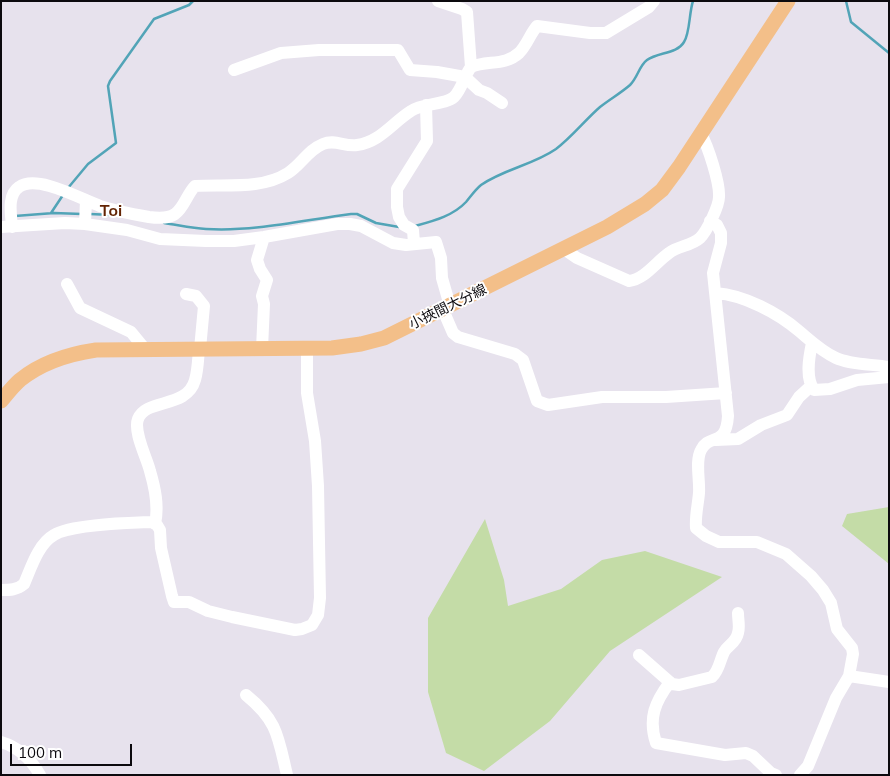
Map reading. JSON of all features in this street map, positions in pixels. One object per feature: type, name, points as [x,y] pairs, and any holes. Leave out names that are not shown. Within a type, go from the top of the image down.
[{"type":"main road","name":"小挾間大分線","points":[[1,401],[20,380],[46,364],[69,354],[96,350],[332,348],[361,344],[384,338],[564,249],[644,204],[662,190],[788,1]]},
{"type":"street","points":[[438,1],[462,9],[469,16],[468,72],[458,92],[452,99],[426,104],[411,110],[373,140],[356,146],[337,142],[324,144],[307,154],[289,173],[274,179],[245,185],[194,186],[175,214],[168,217],[155,218],[131,214],[86,214],[65,223],[7,227],[11,199],[15,191],[18,187],[26,184],[39,183],[50,186],[86,214],[128,230],[160,239],[225,241],[264,237],[337,224],[350,224],[360,226],[393,243],[406,245],[436,242],[446,308],[453,333],[458,337],[515,354],[523,360],[537,401],[548,405],[602,397],[693,397],[726,393]]},
{"type":"street","points":[[234,70],[281,52],[388,49],[398,50],[410,70],[468,72],[477,65],[511,60],[520,52],[537,26],[590,33],[606,33],[649,7],[654,1]]},
{"type":"street","points":[[468,72],[479,90],[502,103]]},
{"type":"street","points":[[414,244],[413,230],[404,225],[399,217],[397,188],[427,141],[426,104]]},
{"type":"street","points":[[564,249],[577,258],[629,281],[637,280],[671,251],[692,244],[701,236],[710,221],[720,197],[714,169],[700,134]]},
{"type":"street","points":[[710,221],[717,225],[721,233],[721,243],[713,273],[728,428],[723,436],[705,445],[700,451],[699,493],[695,514],[696,528],[706,536],[719,542],[758,542],[786,554],[811,576],[823,590],[831,603],[837,629],[852,648],[853,654],[849,676],[836,698],[804,772]]},
{"type":"street","points":[[262,349],[264,304],[262,296],[267,280],[257,260],[264,237]]},
{"type":"street","points":[[66,284],[80,308],[131,332],[145,349]]},
{"type":"street","points":[[716,293],[746,301],[773,313],[799,331],[812,343],[837,359],[889,367]]},
{"type":"street","points":[[155,524],[157,503],[150,471],[138,436],[138,419],[150,407],[176,400],[185,395],[192,388],[196,380],[204,306],[196,296],[186,294]]},
{"type":"street","points":[[812,343],[809,368],[811,386],[814,390],[830,389],[857,380],[889,377]]},
{"type":"street","points":[[1,590],[20,588],[24,584],[43,545],[53,535],[70,529],[148,522],[155,524],[160,530],[161,548],[174,602],[189,602],[208,611],[295,630],[312,625],[318,616],[320,598],[320,552],[315,441],[307,393],[307,348]]},
{"type":"street","points":[[715,440],[738,439],[761,425],[787,415],[799,397],[811,386]]},
{"type":"street","points":[[639,655],[670,682],[679,685],[712,677],[716,674],[725,650],[735,641],[739,630],[738,614]]},
{"type":"street","points":[[849,676],[889,682]]},
{"type":"street","points":[[670,682],[657,701],[652,721],[656,743],[725,755],[746,753],[753,756],[771,773],[776,775]]},
{"type":"street","points":[[246,695],[272,721],[287,775]]},
{"type":"street","points":[[1,742],[12,745],[25,756],[40,775]]},
{"type":"green space","points":[[889,507],[889,564],[842,526],[847,514]]},
{"type":"green space","points":[[485,519],[504,580],[508,606],[561,589],[602,560],[645,551],[722,577],[610,651],[550,721],[484,771],[446,753],[428,692],[428,618]]},
{"type":"waterway","points":[[68,188],[88,164],[116,143],[108,86],[110,81],[154,19],[189,5],[193,1]]},
{"type":"waterway","points":[[415,226],[436,220],[455,211],[481,185],[556,149],[600,107],[630,85],[647,60],[681,46],[686,38],[693,1]]},
{"type":"waterway","points":[[846,1],[851,22],[889,53]]},
{"type":"waterway","points":[[51,213],[63,195]]},
{"type":"waterway","points":[[15,216],[54,213],[82,214]]},
{"type":"waterway","points":[[90,214],[112,215]]},
{"type":"waterway","points":[[164,223],[206,229],[242,229],[357,214],[376,223],[399,227]]},
{"type":"district","name":"Toi","points":[[111,211]]}]
